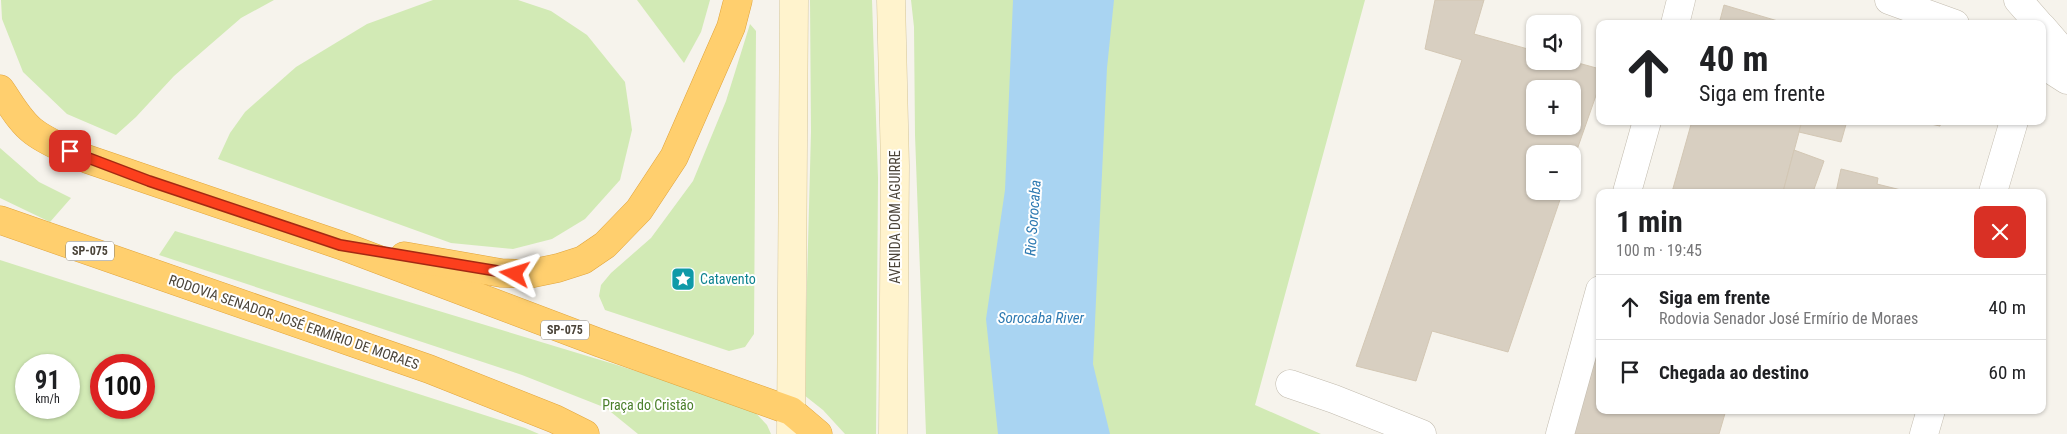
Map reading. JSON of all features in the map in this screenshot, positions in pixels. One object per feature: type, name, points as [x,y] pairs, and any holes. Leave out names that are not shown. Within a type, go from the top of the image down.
[{"type":"highway","points":[[340,245],[510,273],[529,274],[583,260],[605,245],[639,210],[674,157],[731,27],[738,0]]},
{"type":"highway","name":"SP-075","points":[[0,89],[33,132],[52,143],[88,159],[340,245],[600,343],[818,434]]},
{"type":"highway","name":"RODOVIA SENADOR JOSÉ ERMÍRIO DE MORAES","points":[[0,220],[428,369],[555,419],[585,434]]},
{"type":"main road","points":[[791,422],[794,0]]},
{"type":"main road","name":"AVENIDA DOM AGUIRRE","points":[[891,0],[895,166],[893,434]]},
{"type":"street","points":[[1676,20],[1681,0]]},
{"type":"street","points":[[1889,0],[1944,20]]},
{"type":"street","points":[[2046,35],[2067,56]]},
{"type":"street","points":[[2046,67],[2067,80]]},
{"type":"street","points":[[1629,189],[1647,125]]},
{"type":"street","points":[[1994,189],[2013,125]]},
{"type":"street","points":[[1560,434],[1596,304]]},
{"type":"street","points":[[1290,384],[1422,434]]},
{"type":"street","points":[[1924,434],[1930,414]]},
{"type":"green space","points":[[1,0],[274,0],[241,18],[174,76],[136,117],[116,135],[67,114],[23,72],[2,19]]},
{"type":"green space","points":[[433,0],[518,0],[551,11],[587,35],[625,82],[632,130],[620,180],[585,219],[552,239],[513,249],[451,243],[218,159],[230,133],[245,112],[296,67],[367,24]]},
{"type":"green space","points":[[637,0],[710,0],[701,32],[684,63]]},
{"type":"green space","points":[[810,0],[872,0],[878,178],[876,434],[845,434],[823,410],[804,395],[811,132]]},
{"type":"green space","points":[[911,0],[1365,0],[1255,405],[1321,434],[926,434],[915,135],[914,27]]},
{"type":"green space","points":[[750,24],[756,31],[754,334],[745,347],[729,351],[605,310],[599,296],[601,285],[611,273],[651,238],[693,181],[726,101]]},
{"type":"green space","points":[[0,148],[39,182],[71,198],[50,222],[0,198]]},
{"type":"green space","name":"Praça do Cristão","points":[[175,231],[617,365],[751,408],[767,425],[771,434],[638,434],[606,408],[522,375],[159,255]]},
{"type":"green space","points":[[0,260],[525,428],[539,434],[0,434]]},
{"type":"water","name":"Sorocaba River","points":[[1013,0],[1114,0],[1107,68],[1093,364],[1110,434],[998,434],[986,319],[1005,190]]},
{"type":"building","points":[[1435,0],[1484,0],[1474,34],[1526,48],[1526,70],[1581,70],[1581,64],[1596,68],[1596,95],[1579,145],[1526,145],[1526,200],[1560,200],[1508,352],[1432,331],[1416,381],[1356,366],[1462,60],[1425,49]]},
{"type":"building","points":[[1724,5],[1775,20],[1720,20]]},
{"type":"building","points":[[1691,125],[1801,125],[1784,189],[1673,189]]},
{"type":"building","points":[[1801,125],[1846,125],[1841,142],[1799,132]]},
{"type":"building","points":[[1794,150],[1824,161],[1814,189],[1784,189]]},
{"type":"building","points":[[1841,169],[1878,178],[1877,184],[1897,189],[1837,189]]},
{"type":"building","points":[[1594,346],[1596,347],[1596,414],[1725,414],[1719,434],[1571,434]]},
{"type":"place","name":"Catavento","points":[[683,279]]},
{"type":"route","points":[[70,151],[149,181],[340,245],[515,274]]},
{"type":"water label","name":"Rio Sorocaba","points":[[1033,218]]}]
